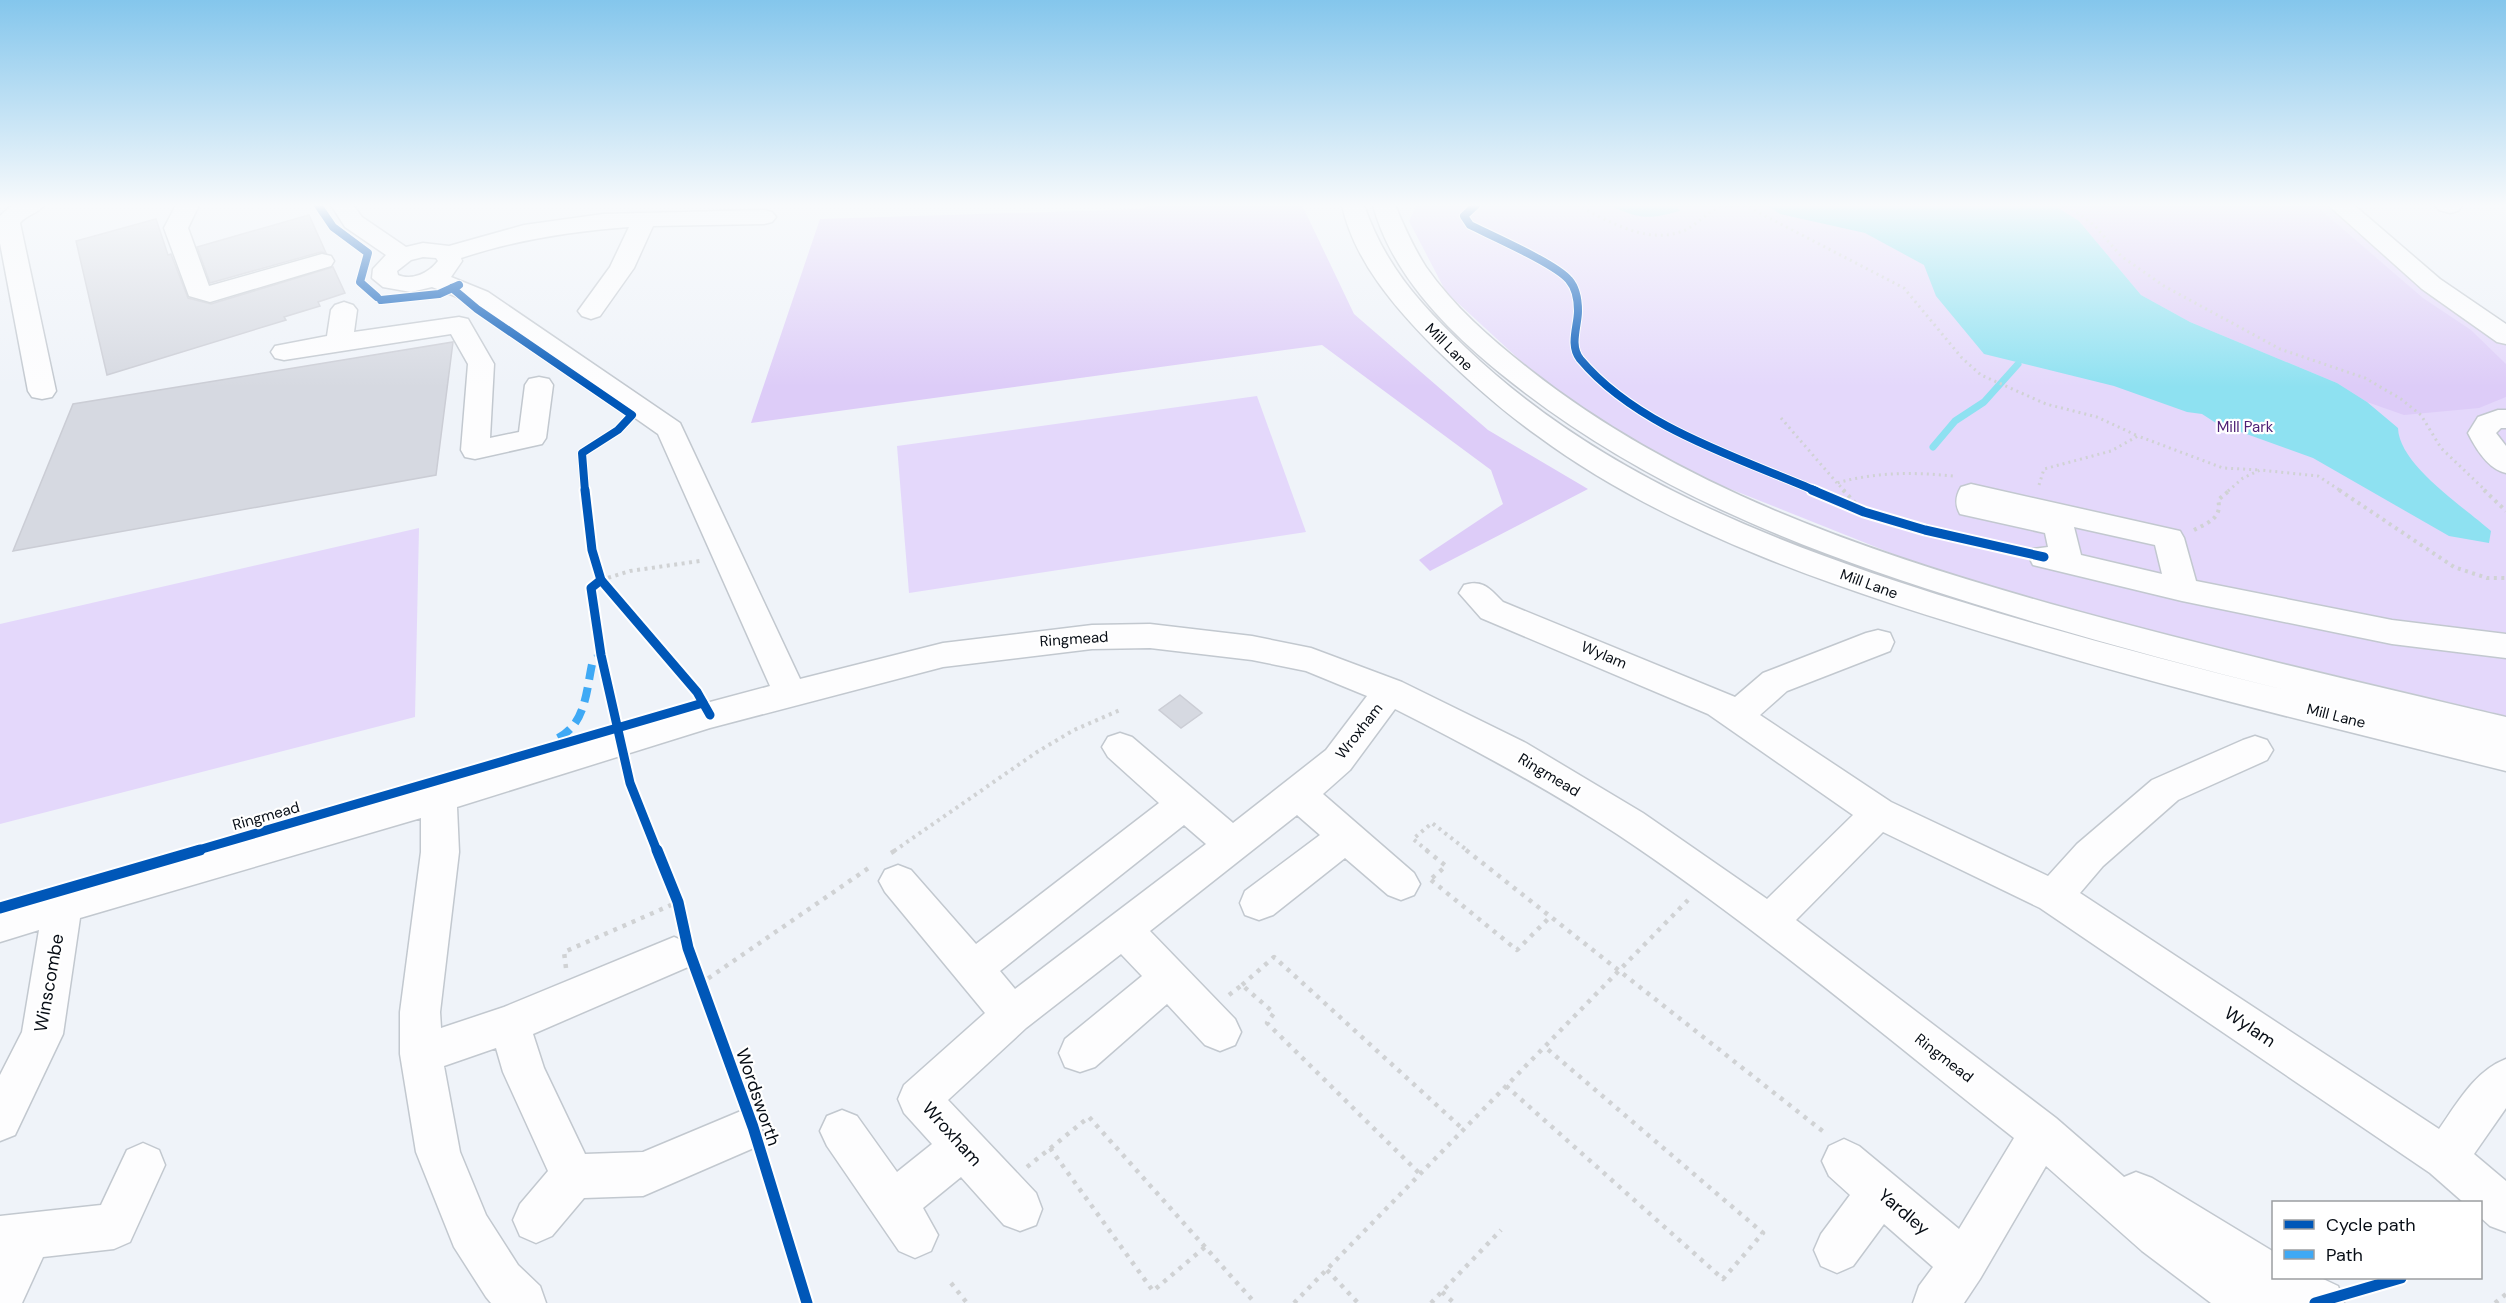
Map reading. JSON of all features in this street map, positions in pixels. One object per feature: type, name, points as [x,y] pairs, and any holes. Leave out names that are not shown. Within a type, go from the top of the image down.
[{"type":"street","points":[[17,266],[42,391]]},
{"type":"street","points":[[189,266],[198,291],[210,294],[306,266]]},
{"type":"street","points":[[389,266],[385,269],[381,287],[432,278],[448,266]]},
{"type":"street","points":[[591,311],[623,266]]},
{"type":"street","name":"Mill Lane","points":[[1382,266],[1398,291],[1462,361],[1538,422],[1626,478],[1765,544],[1895,593],[2077,649],[2506,757]]},
{"type":"street","name":"Mill Lane","points":[[1413,266],[1455,319],[1555,405],[1590,429],[1656,466],[1759,515],[1826,543],[1900,569],[2087,627],[2506,730]]},
{"type":"street","points":[[2411,266],[2432,284],[2506,336]]},
{"type":"street","points":[[432,278],[479,297],[670,429],[790,693]]},
{"type":"street","points":[[339,342],[344,310]]},
{"type":"street","points":[[284,352],[459,325],[481,364],[475,450],[532,438],[539,385]]},
{"type":"street","points":[[2506,418],[2490,421],[2485,425],[2482,433],[2506,464]]},
{"type":"street","points":[[2182,590],[2169,538],[1971,494],[1971,507],[2059,526],[2055,559],[2182,590],[2392,632],[2506,646]]},
{"type":"street","name":"Wylam","points":[[1475,593],[1492,610],[1720,705],[1878,813],[2054,896],[2445,1158],[2506,1210]]},
{"type":"street","name":"Ringmead","points":[[0,925],[439,798],[710,715],[943,655],[1081,638],[1150,636],[1252,648],[1311,660],[1390,691],[1514,753],[1630,824],[1769,922],[2042,1133],[2158,1235],[2249,1303]]},
{"type":"street","points":[[1736,716],[1775,682],[1878,642]]},
{"type":"street","name":"Wroxham","points":[[1011,1198],[919,1099],[1012,1015],[1298,794],[1338,760],[1390,691]]},
{"type":"street","points":[[1120,747],[1232,844]]},
{"type":"street","points":[[2054,896],[2090,855],[2165,790],[2255,750]]},
{"type":"street","points":[[1298,794],[1346,836],[1415,881]]},
{"type":"street","points":[[439,798],[440,852],[420,1012],[421,1054],[438,1152],[470,1231],[502,1281],[523,1303]]},
{"type":"street","points":[[972,970],[1184,804]]},
{"type":"street","points":[[1769,922],[1878,813]]},
{"type":"street","points":[[1259,903],[1346,836]]},
{"type":"street","points":[[885,868],[1012,1015]]},
{"type":"street","name":"Winscombe","points":[[0,1120],[42,1034],[62,908]]},
{"type":"street","points":[[1124,930],[1211,1024]]},
{"type":"street","points":[[421,1054],[510,1024],[576,982],[690,971]]},
{"type":"street","points":[[1080,1053],[1169,978]]},
{"type":"street","points":[[510,1024],[524,1072],[573,1176],[536,1220]]},
{"type":"street","points":[[2445,1158],[2484,1101],[2506,1079]]},
{"type":"street","points":[[842,1131],[904,1220],[963,1147]]},
{"type":"street","name":"Wordsworth","points":[[573,1176],[643,1174],[741,1132]]},
{"type":"street","points":[[1936,1303],[1964,1263],[2042,1133]]},
{"type":"street","name":"Ringmead","points":[[2042,1133],[2234,1256],[2272,1277]]},
{"type":"street","name":"Yardley","points":[[1844,1161],[1964,1263]]},
{"type":"street","points":[[0,1299],[15,1237],[114,1226],[143,1166]]},
{"type":"street","points":[[1837,1250],[1880,1192]]},
{"type":"street","name":"Ringmead","points":[[2277,1279],[2321,1303]]},
{"type":"path","points":[[1861,266],[1904,288],[1962,358],[1981,375],[2046,404],[2097,417],[2138,436],[2223,468],[2318,476],[2454,567],[2487,578],[2506,578]]},
{"type":"path","points":[[2135,266],[2164,286],[2280,349],[2365,378],[2401,399],[2421,416],[2427,429],[2441,448],[2506,511]]},
{"type":"path","points":[[1781,418],[1864,512]]},
{"type":"path","points":[[2038,488],[2044,469],[2111,451],[2138,436]]},
{"type":"path","points":[[2169,538],[2202,527],[2215,519],[2220,507],[2218,500],[2243,478],[2260,470]]},
{"type":"path","points":[[1837,483],[1882,474],[1960,477]]},
{"type":"path","points":[[1843,503],[1874,515]]},
{"type":"path","points":[[591,588],[630,571],[664,564],[730,562]]},
{"type":"path","points":[[597,570],[604,584]]},
{"type":"path","points":[[704,995],[690,971],[885,868],[1037,752],[1074,730],[1120,710]]},
{"type":"path","points":[[1415,881],[1446,866],[1413,839],[1432,823],[1827,1135],[1844,1161]]},
{"type":"path","points":[[1294,1303],[1709,879]]},
{"type":"path","points":[[1415,881],[1517,950],[1551,916]]},
{"type":"path","points":[[674,892],[680,914]]},
{"type":"path","points":[[576,982],[564,952],[678,902]]},
{"type":"path","points":[[1211,1024],[1242,985],[1274,957],[1464,1130]]},
{"type":"path","points":[[1242,985],[1274,1013],[1267,1023],[1420,1174]]},
{"type":"path","points":[[1506,1086],[1723,1279],[1763,1233],[1545,1047]]},
{"type":"path","points":[[1011,1198],[1050,1148],[1089,1117],[1255,1303]]},
{"type":"path","points":[[1050,1148],[1153,1292],[1205,1247]]},
{"type":"path","points":[[1431,1303],[1501,1230]]},
{"type":"path","points":[[1327,1270],[1358,1303]]},
{"type":"path","points":[[951,1283],[967,1303]]},
{"type":"path","points":[[1442,1292],[1454,1303]]},
{"type":"path","points":[[2495,1303],[2506,1294]]},
{"type":"green space","name":"Mill Park","points":[[1432,266],[2396,266],[2432,297],[2506,341],[2506,716],[2170,636],[1941,573],[1700,477],[1560,397],[1446,292]]},
{"type":"green space","points":[[1257,396],[1306,532],[909,593],[897,446]]},
{"type":"green space","points":[[419,528],[415,717],[0,824],[0,624]]},
{"type":"shaded area","points":[[804,266],[1331,266],[1354,314],[1488,430],[1588,489],[1430,571],[1419,560],[1503,504],[1491,470],[1322,345],[751,423]]},
{"type":"shaded area","points":[[2117,266],[2386,266],[2423,298],[2471,330],[2506,364],[2506,397],[2479,408],[2404,415],[2367,402],[2337,383],[2190,322],[2141,295]]},
{"type":"water","points":[[1924,266],[2117,266],[2141,295],[2190,322],[2337,383],[2367,402],[2398,428],[2401,442],[2421,471],[2491,531],[2489,543],[2449,536],[2313,458],[2216,423],[2202,414],[2187,412],[2114,386],[1984,354],[1936,296]]},
{"type":"building","points":[[82,266],[176,266],[188,298],[211,304],[333,267],[345,293],[318,302],[320,306],[284,317],[286,320],[107,375]]},
{"type":"building","points":[[204,266],[272,266],[210,283]]},
{"type":"building","points":[[453,342],[436,475],[13,551],[73,404]]},
{"type":"building","points":[[1180,695],[1202,713],[1181,728],[1159,710]]},
{"type":"waterway","points":[[1933,447],[1955,421],[1984,402],[2018,364]]},
{"type":"marked path","points":[[558,738],[568,733],[580,716],[593,660],[601,655]]},
{"type":"cycle path","points":[[364,266],[360,282],[377,297]]},
{"type":"cycle path","points":[[1550,266],[1569,280],[1576,294],[1578,312],[1574,341],[1578,357],[1621,399],[1685,435],[1864,512],[1925,530],[2044,557]]},
{"type":"cycle path","points":[[381,300],[439,294],[459,285]]},
{"type":"cycle path","points":[[452,288],[477,309],[632,415],[618,430],[582,453],[589,534],[596,566],[601,580],[697,692],[710,715]]},
{"type":"cycle path","points":[[601,580],[591,588],[601,655],[630,783],[678,902],[688,948],[753,1127],[807,1303]]},
{"type":"cycle path","points":[[0,908],[703,703]]},
{"type":"cycle path","points":[[2315,1303],[2398,1279]]}]
